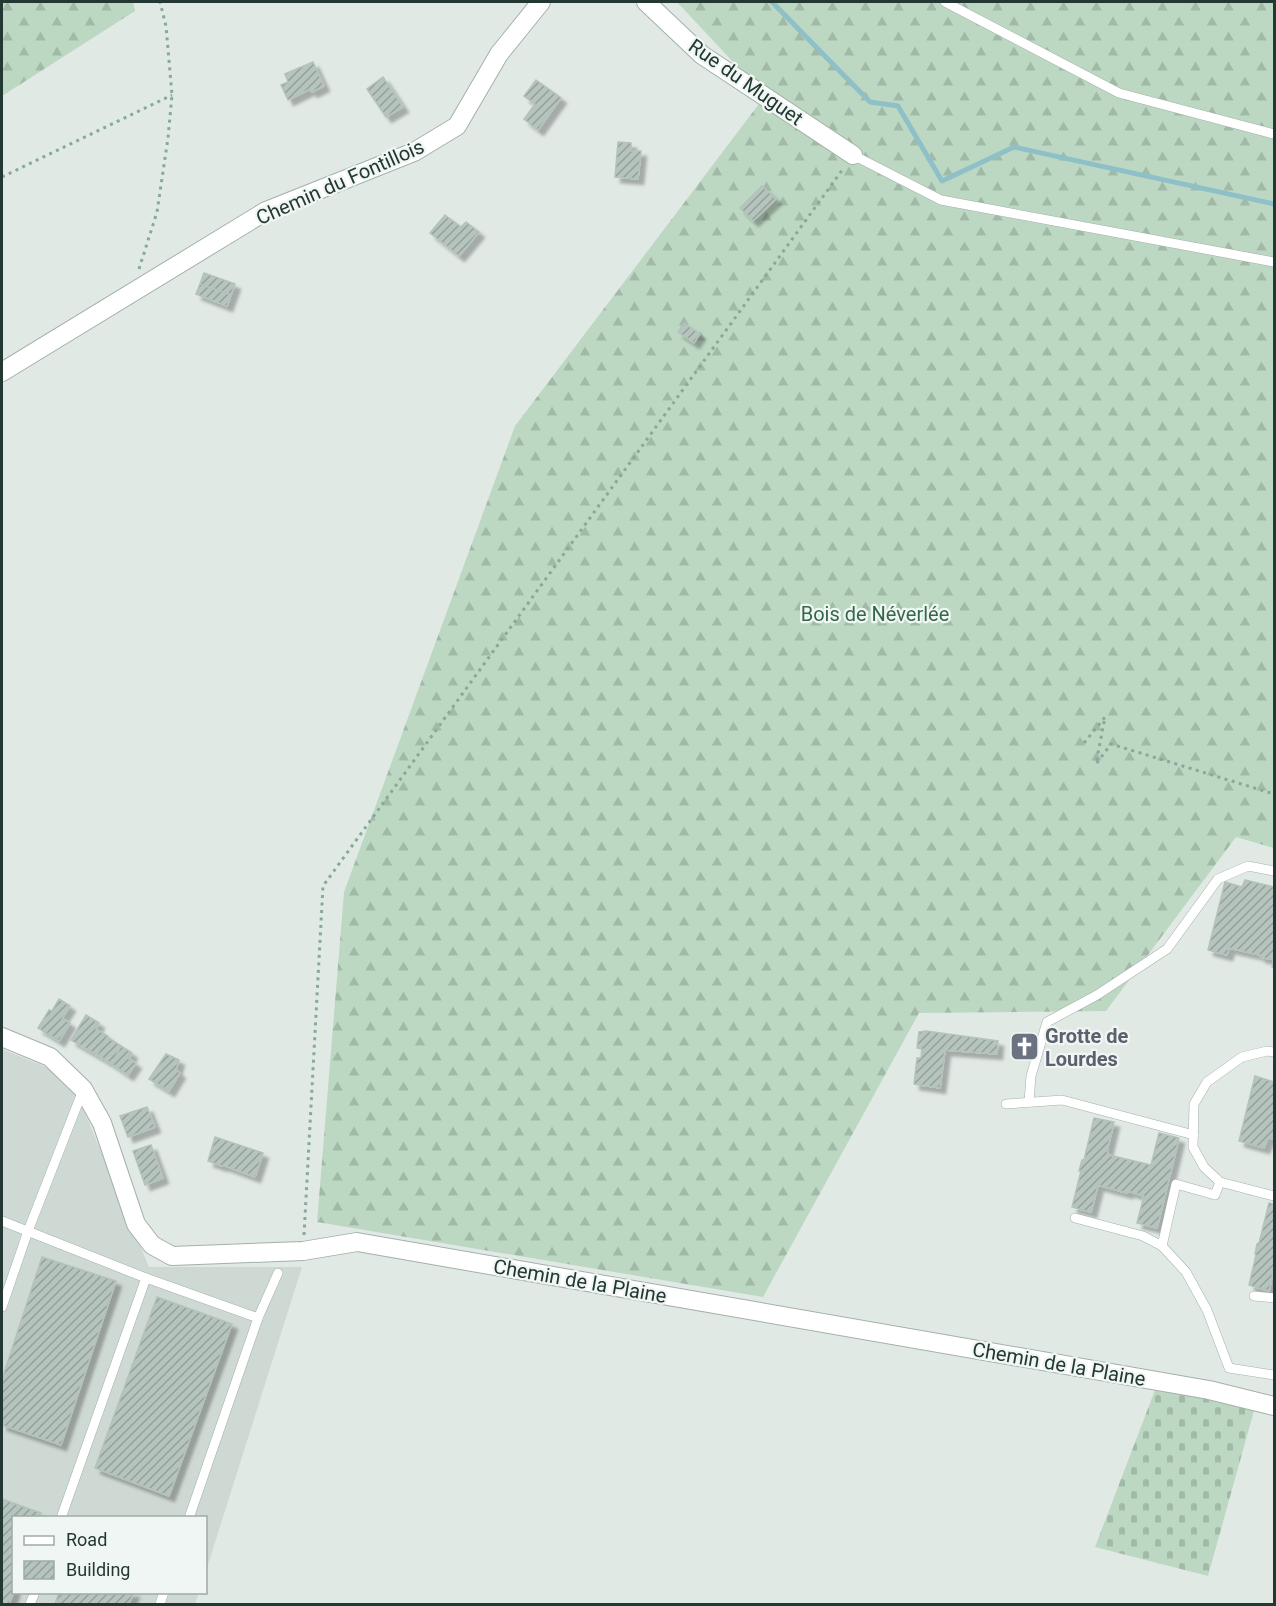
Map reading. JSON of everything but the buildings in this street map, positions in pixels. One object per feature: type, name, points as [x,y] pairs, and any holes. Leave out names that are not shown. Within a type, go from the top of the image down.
[{"type":"street","name":"Chemin du Fontillois","points":[[2,372],[266,211],[414,152],[457,126],[499,54],[542,2]]},
{"type":"street","name":"Rue du Muguet","points":[[646,2],[702,55],[853,156]]},
{"type":"street","name":"Chemin de la Plaine","points":[[2,1037],[50,1057],[83,1089],[102,1123],[136,1224],[152,1245],[172,1256],[303,1251],[357,1242],[1209,1390],[1275,1406]]},
{"type":"lane","points":[[945,2],[1119,93],[1275,134]]},
{"type":"lane","points":[[853,156],[941,200],[1275,262]]},
{"type":"lane","points":[[1029,1102],[1031,1076],[1047,1022],[1098,995],[1167,949],[1218,879],[1248,866],[1275,871]]},
{"type":"lane","points":[[1275,1052],[1267,1051],[1242,1057],[1206,1082],[1194,1104],[1193,1147],[1204,1167],[1220,1182],[1275,1196]]},
{"type":"lane","points":[[2,1307],[28,1231],[83,1089]]},
{"type":"lane","points":[[1006,1104],[1062,1100],[1194,1135]]},
{"type":"lane","points":[[1162,1246],[1176,1184],[1215,1195],[1220,1182]]},
{"type":"lane","points":[[1075,1218],[1143,1236],[1162,1246],[1186,1272],[1207,1310],[1229,1368],[1275,1375]]},
{"type":"lane","points":[[2,1221],[146,1278],[258,1318]]},
{"type":"lane","points":[[190,1516],[258,1318],[278,1273]]},
{"type":"lane","points":[[62,1516],[146,1278]]},
{"type":"lane","points":[[1254,1296],[1275,1298]]},
{"type":"path","points":[[132,294],[157,212],[168,138],[172,95],[166,26],[160,2]]},
{"type":"path","points":[[2,177],[172,95]]},
{"type":"path","points":[[303,1251],[323,886],[853,156]]},
{"type":"path","points":[[1084,743],[1105,717],[1096,764],[1111,744],[1275,794]]},
{"type":"shaded area","points":[[2,1049],[70,1077],[149,1267],[302,1267],[207,1568],[207,1516],[12,1516],[12,1594],[199,1594],[195,1604],[2,1604]]},
{"type":"green space","points":[[2,2],[133,2],[135,11],[2,96]]},
{"type":"green space","name":"Bois de Néverlée","points":[[677,2],[1274,2],[1274,848],[1236,837],[1106,1011],[919,1013],[763,1297],[317,1222],[344,892],[515,426],[765,96]]},
{"type":"green space","points":[[1157,1385],[1255,1407],[1208,1576],[1095,1547]]},
{"type":"waterway","points":[[772,2],[870,102],[898,106],[942,181],[1014,147],[1274,204]]},
{"type":"place","name":"Grotte de Lourdes","points":[[1024,1047]]}]
